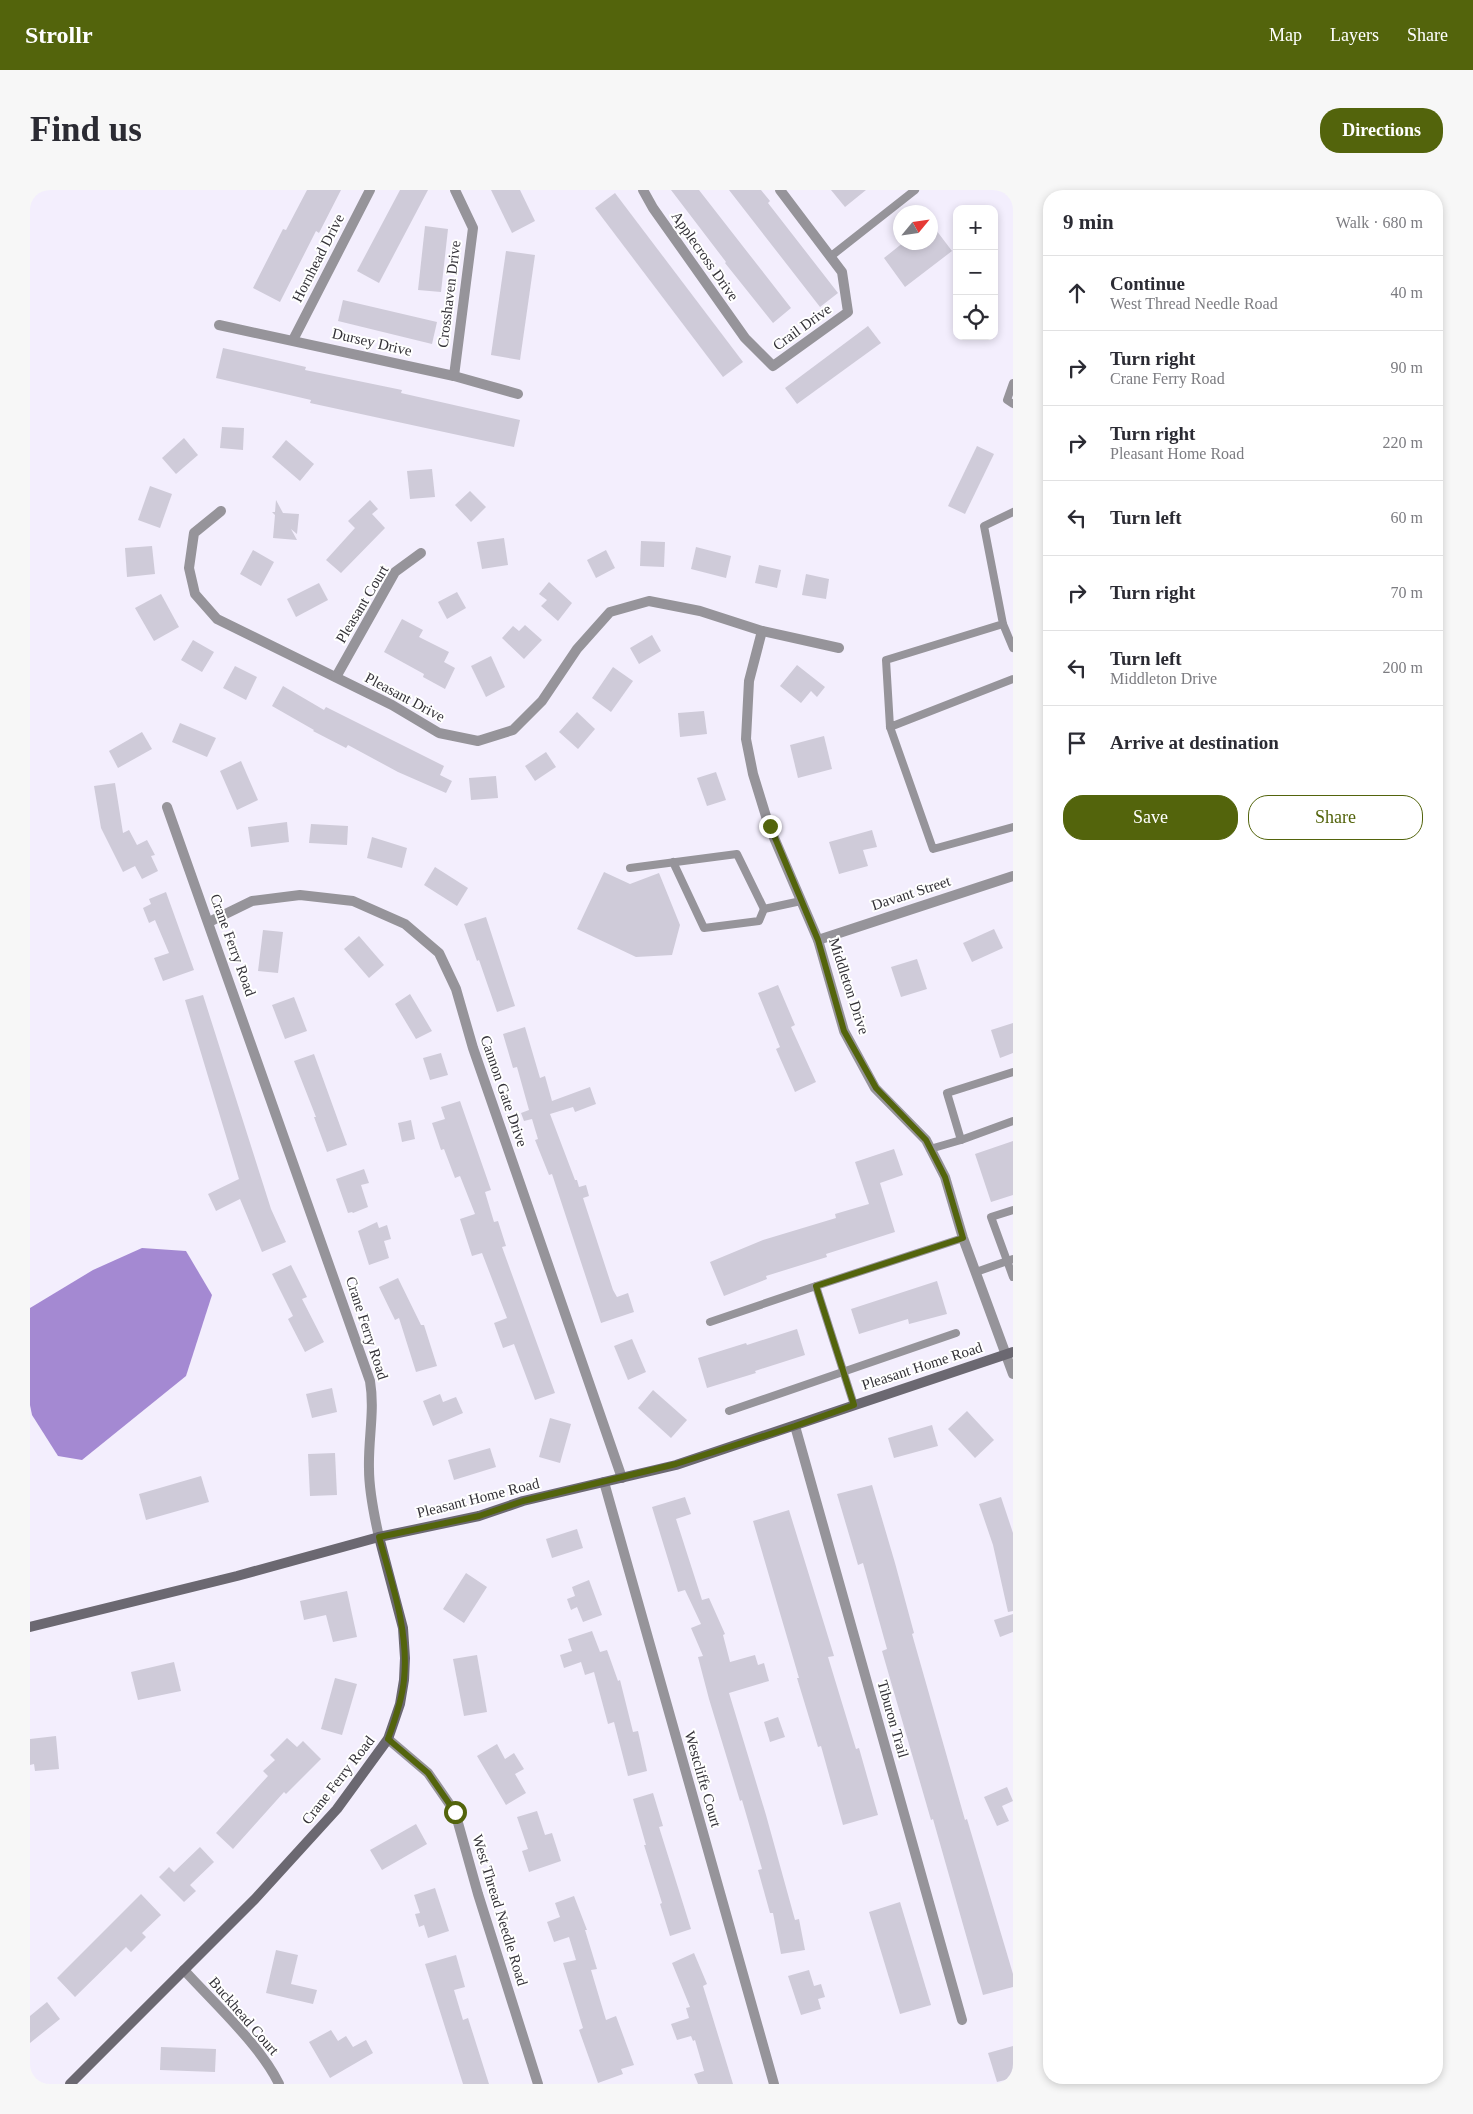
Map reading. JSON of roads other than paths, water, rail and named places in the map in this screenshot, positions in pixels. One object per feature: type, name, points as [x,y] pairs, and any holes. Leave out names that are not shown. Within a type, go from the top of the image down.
[{"type":"main road","name":"Pleasant Home Road","points":[[30,1628],[237,1576],[379,1537],[479,1516],[523,1501],[676,1464],[795,1426],[1009,1353]]},
{"type":"main road","name":"Crane Ferry Road","points":[[70,2084],[256,1900],[337,1809],[388,1739],[400,1704],[405,1658],[403,1628],[379,1537]]},
{"type":"street","name":"Hornhead Drive","points":[[292,340],[370,190]]},
{"type":"street","name":"Crosshaven Drive","points":[[454,376],[473,228],[455,190]]},
{"type":"street","name":"Applecross Drive","points":[[643,190],[653,208],[746,338]]},
{"type":"street","points":[[780,190],[830,256]]},
{"type":"street","name":"Crail Drive","points":[[746,338],[773,366],[848,312],[842,272],[830,256]]},
{"type":"street","name":"Dursey Drive","points":[[219,325],[454,376],[518,394]]},
{"type":"street","name":"Pleasant Drive","points":[[221,511],[194,533],[189,568],[195,594],[217,619],[392,705],[439,733],[478,741],[513,730],[542,701],[576,649],[610,612],[649,600],[700,611],[762,631],[839,648]]},
{"type":"street","name":"Pleasant Court","points":[[336,677],[395,572],[421,553]]},
{"type":"street","name":"Middleton Drive","points":[[762,631],[749,681],[746,739],[753,774],[770,826],[818,940],[844,1031],[876,1088],[920,1134],[945,1177],[963,1238],[1009,1353]]},
{"type":"street","name":"Crane Ferry Road","points":[[168,807],[370,1381],[373,1399],[368,1468],[379,1537]]},
{"type":"street","name":"Davant Street","points":[[818,940],[1012,879]]},
{"type":"street","name":"Cannon Gate Drive","points":[[208,922],[252,901],[300,895],[353,900],[405,924],[439,952],[456,988],[473,1048],[622,1478]]},
{"type":"street","points":[[1009,1353],[1013,1374]]},
{"type":"street","name":"Tiburon Trail","points":[[795,1426],[962,2020]]},
{"type":"street","name":"Westcliffe Court","points":[[604,1482],[774,2084]]},
{"type":"street","name":"West Thread Needle Road","points":[[388,1739],[428,1773],[455,1812],[478,1894],[538,2084]]},
{"type":"street","name":"Buckhead Court","points":[[184,1970],[240,2032],[273,2072],[279,2084]]},
{"type":"lane","points":[[830,256],[915,190]]},
{"type":"lane","points":[[1013,383],[1007,400],[1013,404]]},
{"type":"lane","points":[[1013,512],[984,526],[1003,624],[1013,648]]},
{"type":"lane","points":[[1003,624],[886,660],[890,727],[934,849],[1013,827]]},
{"type":"lane","points":[[890,727],[1013,679]]},
{"type":"lane","points":[[630,868],[737,854],[764,909]]},
{"type":"lane","points":[[673,862],[704,928],[759,920],[764,909]]},
{"type":"lane","points":[[764,909],[801,901]]},
{"type":"lane","points":[[961,1140],[947,1093],[1013,1072]]},
{"type":"lane","points":[[930,1149],[1013,1121]]},
{"type":"lane","points":[[1013,1210],[991,1217],[1010,1260],[1013,1277]]},
{"type":"lane","points":[[710,1322],[963,1238]]},
{"type":"lane","points":[[976,1272],[1010,1260]]},
{"type":"lane","points":[[816,1286],[854,1405]]},
{"type":"lane","points":[[729,1412],[956,1333]]}]
